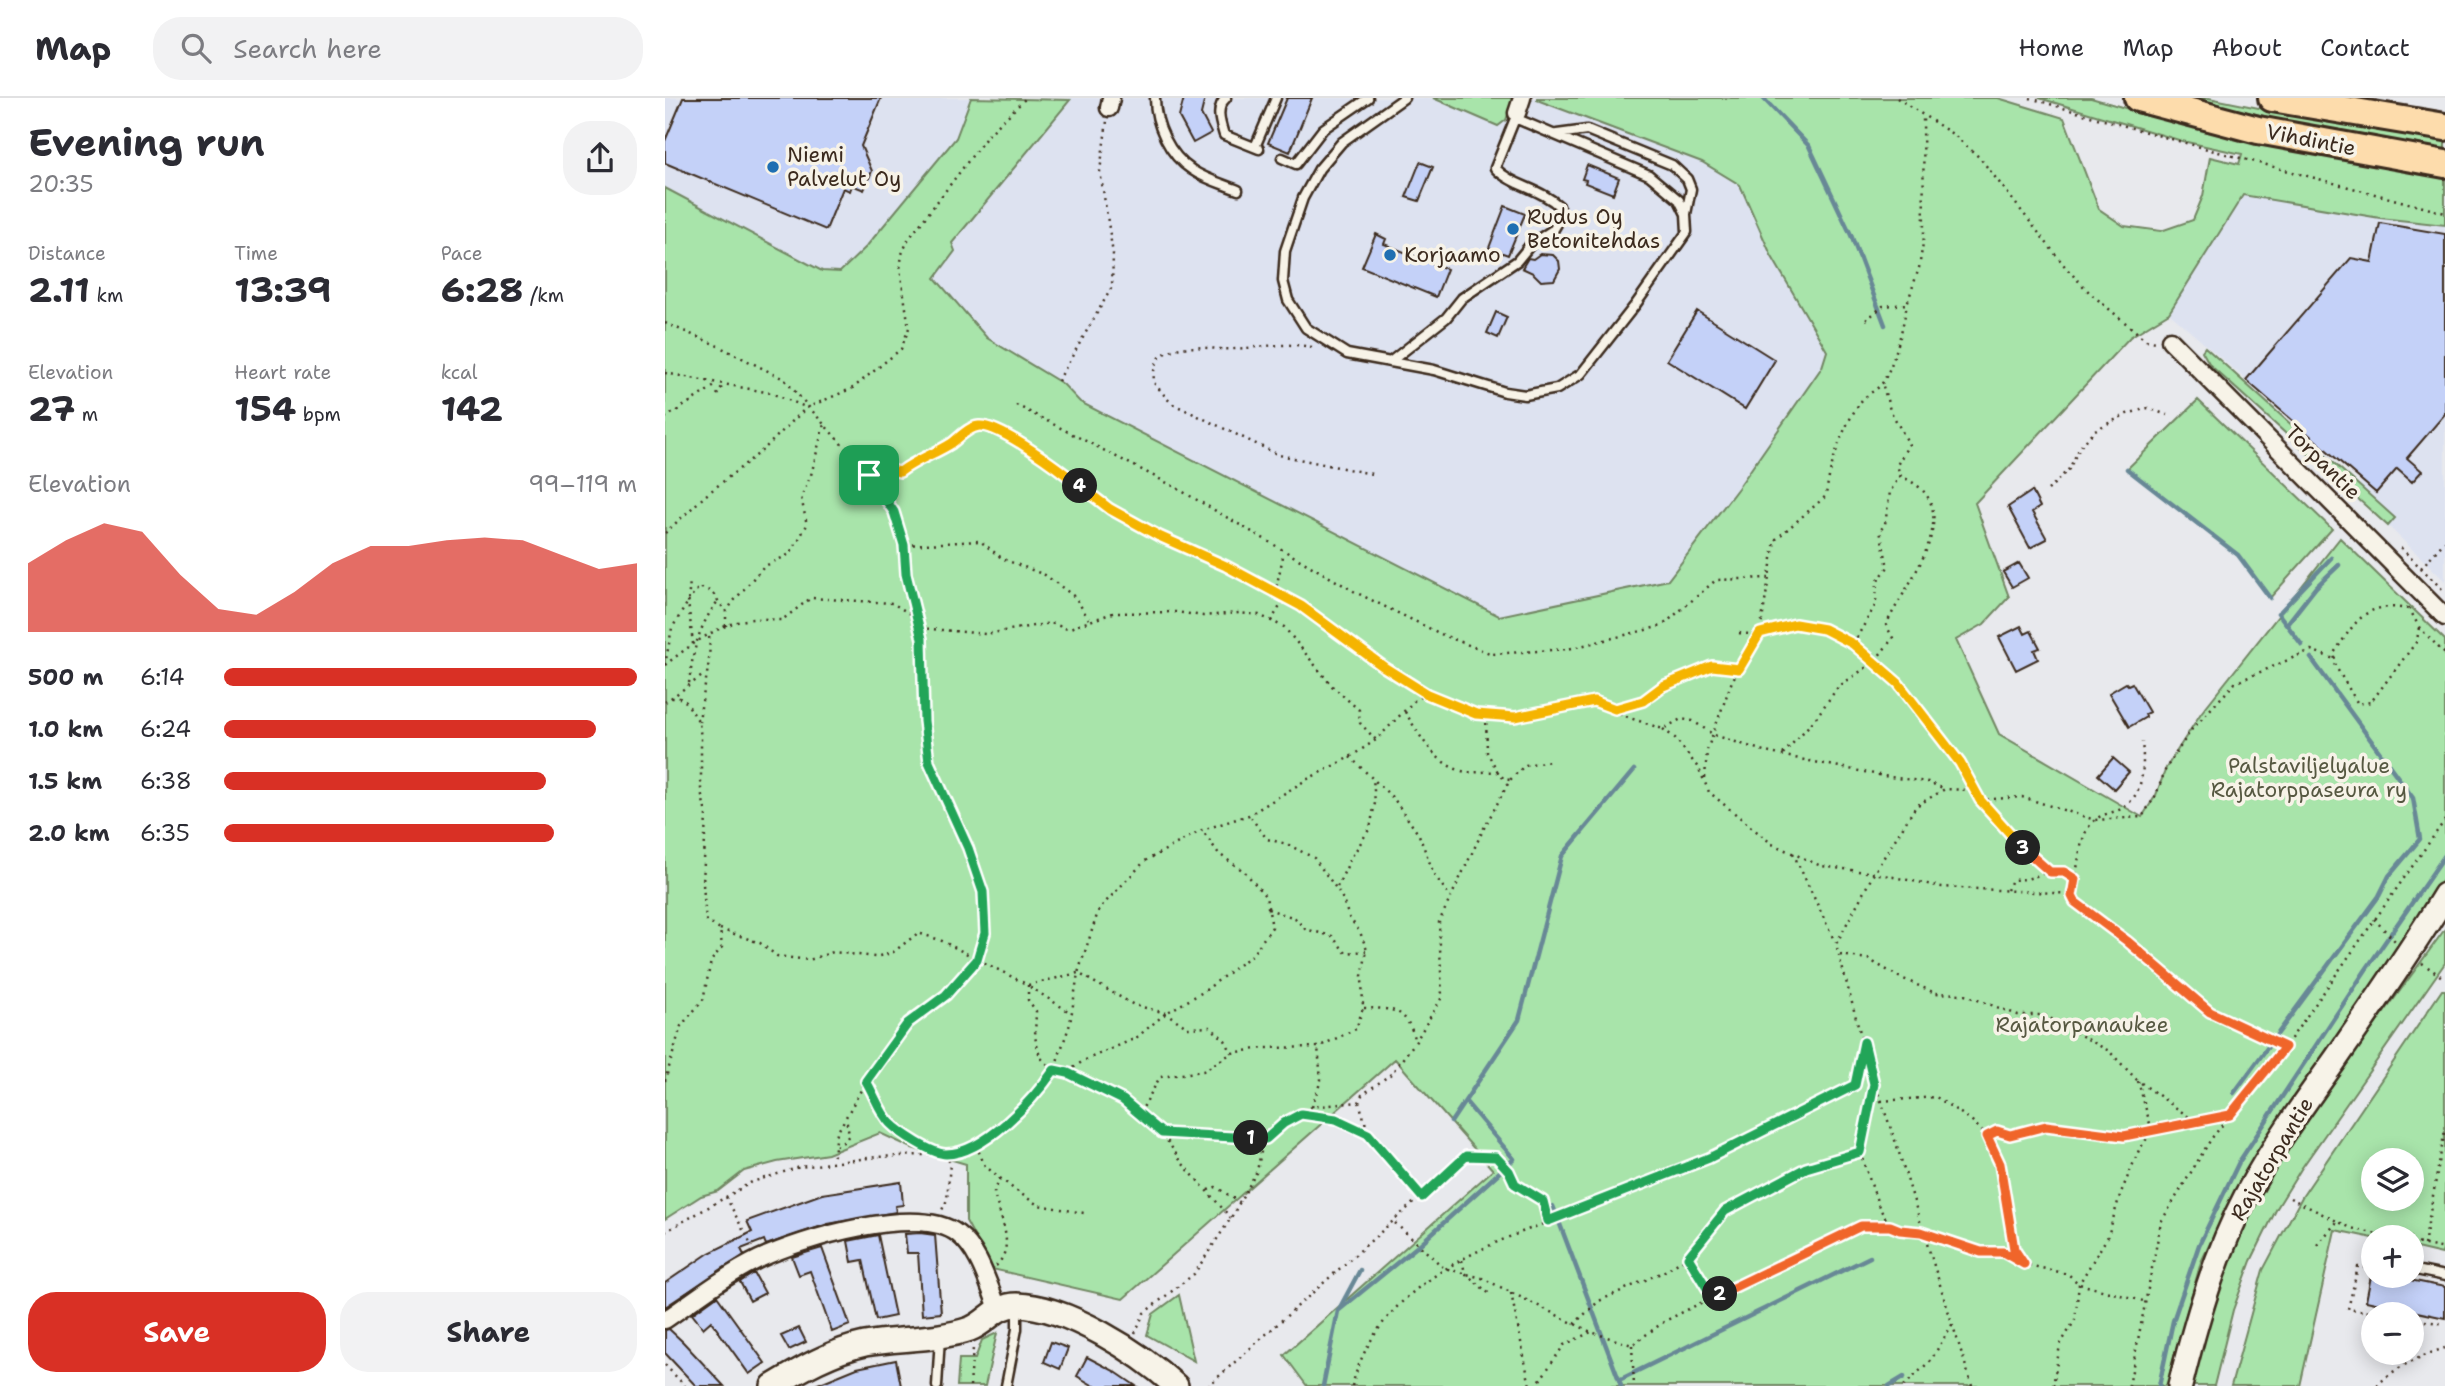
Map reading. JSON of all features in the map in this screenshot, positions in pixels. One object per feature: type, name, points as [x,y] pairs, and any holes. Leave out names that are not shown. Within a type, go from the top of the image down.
[{"type":"main road","name":"Vihdintie","points":[[2138,98],[2259,130],[2445,164]]},
{"type":"main road","name":"Vihdintie","points":[[2272,98],[2445,127]]},
{"type":"main road","name":"Rajatorpantie","points":[[2180,1386],[2205,1297],[2246,1196],[2401,947],[2445,895]]},
{"type":"main road","name":"Rajatorpantie","points":[[2401,947],[2445,914]]},
{"type":"main road","points":[[773,1386],[828,1357],[862,1345],[971,1328],[1007,1307],[1061,1316],[1096,1331],[1147,1362],[1176,1386]]},
{"type":"street","name":"Torpantie","points":[[2170,340],[2445,617]]},
{"type":"street","points":[[665,1320],[758,1260],[816,1237],[906,1221],[935,1222],[963,1238],[985,1278],[1007,1307]]},
{"type":"lane","points":[[1155,98],[1158,124],[1177,157],[1192,170],[1238,190]]},
{"type":"lane","points":[[1226,98],[1221,102],[1218,117],[1224,135],[1257,148],[1276,98]]},
{"type":"lane","points":[[1348,98],[1364,101]]},
{"type":"lane","points":[[1404,98],[1342,142],[1319,169],[1303,198],[1285,251],[1283,281],[1291,309],[1306,328],[1347,354],[1434,370],[1505,392],[1525,395],[1557,389],[1581,374],[1636,304],[1687,232],[1686,214],[1691,189],[1687,179],[1672,165],[1587,130],[1554,134]]},
{"type":"lane","points":[[1282,159],[1296,164],[1323,129],[1364,101]]},
{"type":"lane","points":[[1390,362],[1446,318],[1462,298],[1517,261],[1531,244],[1554,229],[1561,217],[1559,205],[1547,195],[1502,175],[1495,167],[1518,110],[1554,134],[1649,175],[1679,200],[1686,214]]},
{"type":"lane","points":[[2424,1272],[2445,1276]]},
{"type":"lane","points":[[1006,1386],[1017,1329],[1007,1307]]},
{"type":"lane","points":[[937,1386],[940,1334]]},
{"type":"path","points":[[665,533],[706,495],[763,450],[806,408],[853,388],[901,349],[909,328],[900,269],[908,240],[988,135],[1026,98]]},
{"type":"path","points":[[1897,98],[1954,135],[1980,158],[2042,240],[2090,293],[2146,340],[2170,340]]},
{"type":"path","points":[[2030,98],[2183,144],[2445,213]]},
{"type":"path","points":[[1058,381],[1112,287],[1112,254],[1100,171],[1110,103]]},
{"type":"path","points":[[1705,782],[1707,750],[1732,681],[1760,633],[1775,540],[1826,496],[1828,470],[1863,400],[1882,383],[1903,327],[1907,304],[1919,268],[1924,237],[1923,115]]},
{"type":"path","points":[[1866,320],[1883,306],[1907,304]]},
{"type":"path","points":[[665,323],[784,379],[806,408],[824,424],[869,475],[894,512],[904,545],[906,574],[922,639],[924,721],[929,762],[968,848],[983,892],[985,933],[977,960],[946,995],[908,1023],[866,1081],[838,1133],[833,1163]]},
{"type":"path","points":[[1347,354],[1292,343],[1233,349],[1175,349],[1161,355],[1154,366],[1154,383],[1171,403],[1279,455],[1372,474]]},
{"type":"path","points":[[665,373],[771,393],[806,408]]},
{"type":"path","points":[[1783,754],[1815,719],[1838,687],[1874,662],[1893,638],[1886,625],[1920,566],[1933,532],[1935,512],[1921,488],[1900,475],[1897,465],[1909,444],[1890,410],[1882,383]]},
{"type":"path","points":[[665,418],[718,384]]},
{"type":"path","points":[[717,395],[723,385]]},
{"type":"path","points":[[1016,405],[1173,486],[1285,552],[1394,611],[1443,635],[1492,654],[1568,649],[1662,626],[1716,580],[1769,578]]},
{"type":"path","points":[[2048,490],[2069,470],[2080,447],[2095,430],[2127,414],[2147,408],[2167,415]]},
{"type":"path","points":[[726,612],[763,567],[790,554],[807,525],[801,497],[811,475],[824,424]]},
{"type":"path","points":[[869,475],[880,468],[900,472],[915,461],[953,442],[965,431],[979,426],[1002,432],[1058,468],[1122,516],[1301,606],[1384,667],[1427,694],[1486,716],[1515,717],[1594,701],[1630,718],[1663,729],[1675,738],[1699,769],[1709,792],[1772,844],[1821,866],[1874,873],[1942,887],[2072,896],[2083,909],[2127,941],[2210,1012],[2285,1047]]},
{"type":"path","points":[[1853,644],[1876,604],[1877,582],[1888,567],[1880,531],[1885,524],[1890,492],[1900,475]]},
{"type":"path","points":[[904,545],[980,541],[1003,559],[1045,575],[1075,597],[1090,621]]},
{"type":"path","points":[[2421,568],[2445,541]]},
{"type":"path","points":[[1275,593],[1285,552]]},
{"type":"path","points":[[2428,574],[2445,592]]},
{"type":"path","points":[[689,683],[693,645],[688,602],[690,581]]},
{"type":"path","points":[[665,665],[672,628],[699,587],[712,593],[726,612],[726,626]]},
{"type":"path","points":[[2408,609],[2423,594]]},
{"type":"path","points":[[665,665],[726,626],[752,619],[782,620],[811,598],[892,603],[917,618]]},
{"type":"path","points":[[1271,621],[1285,598]]},
{"type":"path","points":[[693,645],[706,617],[718,601]]},
{"type":"path","points":[[2334,659],[2339,646],[2366,612],[2381,606],[2408,609]]},
{"type":"path","points":[[2408,609],[2419,627],[2445,654]]},
{"type":"path","points":[[919,628],[986,634],[1051,623],[1067,629],[1113,612],[1203,616],[1239,613],[1259,615],[1284,627],[1332,686],[1359,710],[1360,723],[1376,740]]},
{"type":"path","points":[[1738,633],[1760,633],[1795,624],[1824,629],[1853,644],[1898,683],[1960,763],[1972,790],[1999,824],[2050,872]]},
{"type":"path","points":[[1980,800],[2022,797],[2095,820],[2142,817],[2156,794],[2166,768],[2192,729],[2235,683],[2311,650],[2334,659],[2354,699],[2358,704],[2367,704],[2417,641],[2419,627]]},
{"type":"path","points":[[709,636],[711,657],[699,722],[701,790],[706,814],[703,884],[706,920],[720,929],[760,943],[777,956],[809,960],[833,953],[876,957],[892,953],[918,933],[940,940],[1028,985],[1072,1013]]},
{"type":"path","points":[[1615,709],[1643,701],[1663,686],[1712,666],[1739,669]]},
{"type":"path","points":[[665,702],[706,673]]},
{"type":"path","points":[[665,1232],[726,1196],[777,1174],[876,1157],[945,1154],[977,1145],[1009,1120],[1039,1091],[1054,1070],[1072,1013],[1078,973],[1099,909],[1145,861],[1202,830],[1249,815],[1350,757],[1376,740],[1416,699],[1427,694]]},
{"type":"path","points":[[669,698],[680,698],[686,702],[699,722]]},
{"type":"path","points":[[1405,712],[1426,747],[1454,767],[1466,772],[1498,772]]},
{"type":"path","points":[[1486,716],[1487,752],[1498,772],[1504,779],[1510,780]]},
{"type":"path","points":[[1663,729],[1681,719],[1693,721],[1714,735],[1770,753],[1889,778],[1928,782],[1945,789],[1972,790]]},
{"type":"path","points":[[2072,896],[2083,837],[2095,820],[2125,807],[2136,795],[2144,765],[2142,742]]},
{"type":"path","points":[[1350,757],[1394,800],[1419,835],[1434,874],[1450,897]]},
{"type":"path","points":[[1368,1134],[1359,1102],[1362,1095],[1391,1074],[1416,1041],[1442,997],[1439,922],[1450,897],[1510,780],[1525,765],[1551,761]]},
{"type":"path","points":[[1336,889],[1370,828],[1375,803],[1373,778]]},
{"type":"path","points":[[1836,944],[1874,873],[1916,806],[1945,789]]},
{"type":"path","points":[[1140,1113],[1160,1077],[1203,1071],[1232,1053],[1263,1048],[1318,1047],[1356,1029],[1363,1008],[1361,976],[1367,950],[1336,889],[1314,858],[1287,844],[1267,839],[1249,815]]},
{"type":"path","points":[[2129,1386],[2161,1222],[2211,1139],[2285,1047],[2445,820]]},
{"type":"path","points":[[1068,1073],[1083,1060],[1136,1038],[1166,1013],[1203,992],[1252,955],[1272,927],[1266,897],[1245,872],[1219,853],[1202,830]]},
{"type":"path","points":[[1793,853],[1840,955],[1874,1084],[1896,1143],[1972,1386]]},
{"type":"path","points":[[2007,890],[2011,880],[2050,872],[2064,872],[2075,879]]},
{"type":"path","points":[[1268,909],[1294,918],[1305,929],[1332,936],[1346,953],[1367,950]]},
{"type":"path","points":[[2374,919],[2401,947],[2443,978]]},
{"type":"path","points":[[665,1081],[681,1026],[703,1000],[711,961],[722,947],[720,929]]},
{"type":"path","points":[[1840,955],[1868,958],[1899,977],[1935,993],[1962,994],[2018,1015],[2044,1015],[2109,1051],[2137,1080],[2196,1122]]},
{"type":"path","points":[[1028,985],[1078,973],[1134,1005],[1166,1013],[1188,1028],[1210,1027],[1225,1040],[1232,1053]]},
{"type":"path","points":[[1028,985],[1028,1000],[1037,1011],[1035,1037],[1041,1056],[1054,1070],[1068,1073],[1123,1100],[1140,1113],[1162,1133],[1182,1163],[1231,1218]]},
{"type":"path","points":[[1363,1008],[1393,1009],[1409,1023],[1416,1041]]},
{"type":"path","points":[[1352,1386],[1356,1368],[1384,1318],[1417,1287],[1444,1268],[1548,1221],[1709,1158],[1855,1085],[1864,1042]]},
{"type":"path","points":[[1311,1107],[1321,1080],[1318,1047]]},
{"type":"path","points":[[2053,1386],[2060,1345],[2075,1320],[2079,1284],[2108,1236],[2134,1161],[2153,1131],[2137,1080]]},
{"type":"path","points":[[866,1081],[889,1122],[915,1142],[945,1154],[950,1163],[947,1200],[935,1222]]},
{"type":"path","points":[[1874,1084],[1860,1152],[1879,1208],[1890,1226]]},
{"type":"path","points":[[1881,1101],[1936,1097],[1972,1120],[1987,1136],[2000,1164],[2014,1249],[2024,1264]]},
{"type":"path","points":[[1144,1313],[1194,1273],[1241,1203],[1257,1171],[1266,1139],[1284,1123],[1311,1107],[1359,1102]]},
{"type":"path","points":[[1301,1114],[1336,1119],[1368,1134],[1422,1197]]},
{"type":"path","points":[[1987,1136],[1997,1131],[2010,1135],[2046,1126],[2124,1136],[2230,1115]]},
{"type":"path","points":[[835,1146],[849,1135],[846,1118]]},
{"type":"path","points":[[2445,1130],[2424,1245],[2445,1249]]},
{"type":"path","points":[[1162,1133],[1266,1139]]},
{"type":"path","points":[[977,1145],[985,1166],[1038,1205],[1084,1213]]},
{"type":"path","points":[[1574,1324],[1599,1301],[1664,1272],[1688,1257],[1725,1211],[1806,1168],[1860,1152]]},
{"type":"path","points":[[1208,1386],[1466,1156],[1496,1157],[1509,1171],[1515,1184],[1543,1201],[1548,1221]]},
{"type":"path","points":[[985,1278],[1001,1262],[1008,1238],[993,1193],[1000,1178]]},
{"type":"path","points":[[1207,1190],[1216,1187],[1241,1203]]},
{"type":"path","points":[[726,1196],[758,1260]]},
{"type":"path","points":[[2290,1198],[2337,1222],[2361,1230]]},
{"type":"path","points":[[2317,1245],[2337,1222]]},
{"type":"path","points":[[1395,1223],[1444,1268],[1482,1278],[1591,1332],[1632,1345]]},
{"type":"path","points":[[1632,1345],[1665,1321],[1861,1226],[1890,1226],[1981,1252],[2003,1252],[2024,1264],[2068,1275],[2079,1284],[2147,1302]]},
{"type":"path","points":[[1688,1257],[1713,1298]]},
{"type":"path","points":[[1462,1260],[1465,1273],[1492,1296]]},
{"type":"path","points":[[2361,1267],[2358,1267],[2348,1309],[2361,1311]]},
{"type":"path","points":[[1511,1292],[1530,1386]]},
{"type":"path","points":[[2424,1320],[2445,1324]]},
{"type":"path","points":[[1904,1386],[1931,1360],[1953,1322]]},
{"type":"path","points":[[1536,1386],[1564,1345],[1591,1332]]},
{"type":"path","points":[[1632,1345],[1634,1386]]},
{"type":"path","points":[[2377,1386],[2406,1364],[2445,1348]]},
{"type":"path","points":[[970,1386],[974,1355]]},
{"type":"path","points":[[665,1366],[685,1386]]},
{"type":"shaded area","points":[[665,98],[971,98],[956,138],[866,247],[840,272],[822,271],[665,188]]},
{"type":"shaded area","points":[[1070,98],[1537,98],[1702,162],[1740,185],[1771,255],[1827,351],[1822,367],[1738,488],[1669,580],[1499,616],[1080,402],[1063,384],[987,338],[935,279],[954,251],[951,244]]},
{"type":"shaded area","points":[[2243,194],[2380,218],[2445,225],[2445,581],[2353,492],[2362,481],[2169,313]]},
{"type":"green space","points":[[971,98],[1070,100],[952,243],[955,251],[935,278],[987,338],[1063,384],[1080,402],[1499,616],[1668,580],[1738,488],[1822,367],[1827,351],[1771,255],[1740,185],[1702,162],[1537,98],[1998,98],[2064,118],[2099,209],[2124,226],[2161,231],[2193,220],[2203,196],[2210,157],[2239,164],[2242,154],[2182,141],[2039,98],[2091,98],[2187,126],[2445,177],[2445,225],[2380,218],[2243,195],[2169,313],[2130,337],[1975,503],[2009,597],[1984,624],[1956,640],[1999,734],[2142,817],[2156,795],[2166,768],[2201,713],[2340,538],[2445,640],[2445,877],[2235,1191],[2201,1262],[2166,1386],[1307,1386],[1284,1355],[1493,1170],[1395,1059],[1123,1299],[992,1269],[966,1221],[966,1164],[912,1148],[880,1133],[828,1154],[777,1162],[744,1171],[718,1191],[701,1196],[665,1219],[665,188],[822,271],[840,272],[866,247],[956,138]]},
{"type":"green space","points":[[1433,98],[1514,98],[1506,120],[1498,126]]},
{"type":"green space","points":[[2188,98],[2209,98],[2334,123],[2445,141],[2445,150],[2336,133]]},
{"type":"green space","points":[[2205,347],[2395,518],[2388,526],[2210,365],[2202,351]]},
{"type":"green space","points":[[2198,400],[2332,529],[2270,598],[2238,555],[2127,469]]},
{"type":"green space","points":[[2445,929],[2445,963],[2301,1169],[2277,1208],[2251,1261],[2233,1310],[2214,1386],[2189,1386],[2210,1311],[2247,1220],[2280,1162],[2340,1073]]},
{"type":"green space","points":[[2442,990],[2445,990],[2445,1242],[2442,1254],[2424,1250],[2424,1225],[2361,1225],[2361,1235],[2335,1230],[2300,1386],[2231,1386],[2263,1270],[2302,1197]]},
{"type":"green space","points":[[1179,1295],[1194,1361],[1147,1335],[1153,1314]]},
{"type":"green space","points":[[997,1333],[985,1386],[957,1386],[959,1359],[975,1359],[982,1340]]},
{"type":"building","name":"Niemi Palvelut Oy","points":[[683,98],[881,98],[861,146],[872,171],[864,190],[852,185],[850,191],[843,188],[826,230],[665,163],[665,141]]},
{"type":"building","points":[[1184,98],[1205,98],[1201,114],[1211,133],[1193,143],[1179,117]]},
{"type":"building","points":[[1287,98],[1312,98],[1290,152],[1268,143]]},
{"type":"building","points":[[1420,162],[1433,167],[1419,201],[1406,197]]},
{"type":"building","points":[[1587,165],[1619,178],[1613,194],[1585,183],[1586,180],[1582,179]]},
{"type":"building","name":"Rudus Oy Betonitehdas","points":[[1505,206],[1525,214],[1508,255],[1489,248]]},
{"type":"building","points":[[2380,223],[2445,234],[2445,414],[2407,458],[2422,471],[2412,482],[2397,469],[2376,493],[2246,380],[2351,258],[2372,262]]},
{"type":"building","name":"Korjaamo","points":[[1376,234],[1386,239],[1384,244],[1447,269],[1436,297],[1362,267]]},
{"type":"building","points":[[1540,254],[1553,255],[1559,261],[1560,269],[1554,280],[1541,281],[1522,268],[1528,258],[1533,259]]},
{"type":"building","points":[[1697,311],[1775,360],[1745,409],[1667,360]]},
{"type":"building","points":[[1496,312],[1507,317],[1498,338],[1487,333]]},
{"type":"building","points":[[2032,491],[2040,507],[2032,512],[2047,539],[2030,548],[2008,507]]},
{"type":"building","points":[[2019,563],[2028,578],[2012,587],[2003,572]]},
{"type":"building","points":[[2021,626],[2025,634],[2031,631],[2040,648],[2034,650],[2038,659],[2016,670],[1999,637]]},
{"type":"building","points":[[2126,683],[2132,683],[2149,712],[2145,714],[2146,717],[2129,727],[2109,693]]},
{"type":"building","points":[[2113,758],[2129,772],[2114,789],[2098,775]]},
{"type":"building","points":[[901,1182],[903,1205],[895,1206],[896,1212],[828,1224],[766,1245],[764,1240],[741,1249],[744,1255],[665,1307],[665,1283],[709,1253],[752,1232],[747,1221],[822,1194]]},
{"type":"building","points":[[905,1234],[935,1235],[941,1313],[922,1315],[918,1253],[907,1253]]},
{"type":"building","points":[[878,1235],[895,1316],[876,1320],[863,1260],[852,1262],[848,1241]]},
{"type":"building","points":[[822,1248],[850,1325],[832,1332],[810,1271],[799,1275],[792,1257]]},
{"type":"building","points":[[754,1273],[765,1293],[750,1301],[740,1282]]},
{"type":"building","points":[[2424,1283],[2445,1287],[2445,1318],[2424,1313],[2424,1302],[2366,1301],[2369,1288],[2424,1288]]},
{"type":"building","points":[[717,1296],[765,1363],[749,1374],[711,1321],[703,1328],[692,1314]]},
{"type":"building","points":[[799,1328],[806,1342],[789,1350],[781,1336]]},
{"type":"building","points":[[669,1329],[724,1386],[696,1386],[665,1353],[665,1330]]},
{"type":"building","points":[[1051,1342],[1068,1348],[1060,1369],[1044,1362]]},
{"type":"building","points":[[1087,1357],[1136,1386],[1094,1386],[1077,1376]]},
{"type":"building","points":[[896,1360],[901,1386],[813,1386],[857,1368]]},
{"type":"waterway","points":[[1763,98],[1809,146],[1851,235],[1885,325]]},
{"type":"waterway","points":[[2127,469],[2238,555],[2270,598]]},
{"type":"waterway","points":[[2279,613],[2331,558]]},
{"type":"waterway","points":[[2287,624],[2316,587],[2339,565]]},
{"type":"waterway","points":[[2278,613],[2302,645]]},
{"type":"waterway","points":[[2234,1093],[2379,896],[2389,876],[2420,839],[2413,798],[2311,658]]},
{"type":"waterway","points":[[1451,1122],[1519,1020],[1562,856],[1634,770]]},
{"type":"waterway","points":[[2159,1386],[2173,1321],[2199,1245],[2239,1162],[2445,855]]},
{"type":"waterway","points":[[1338,1311],[1419,1245],[1514,1159],[1465,1101]]},
{"type":"waterway","points":[[1553,1206],[1619,1380]]},
{"type":"waterway","points":[[1621,1386],[1619,1380],[1870,1257]]},
{"type":"waterway","points":[[1323,1386],[1338,1311],[1360,1270]]},
{"type":"waterway","points":[[1889,1386],[1904,1377]]},
{"type":"place","name":"Niemi Palvelut Oy","points":[[773,167]]},
{"type":"place","name":"Rudus Oy Betonitehdas","points":[[1513,229]]},
{"type":"place","name":"Korjaamo","points":[[1390,255]]},
{"type":"route","points":[[979,426],[1002,432],[1058,468],[1110,509],[1301,606],[1384,667],[1427,694],[1476,714],[1515,717],[1594,701],[1615,709],[1643,701],[1663,686],[1712,666],[1739,669],[1760,633],[1795,624],[1824,629],[1853,644],[1898,683],[1960,763],[1972,790],[1999,824],[2050,872],[2064,872],[2075,879],[2072,896],[2075,902],[2127,941],[2210,1012],[2285,1047],[2230,1115],[2124,1136],[2046,1126],[2010,1135],[1997,1131],[1987,1136],[2000,1164],[2014,1249],[2024,1264],[2003,1252],[1981,1252],[1947,1243],[1921,1232],[1890,1226],[1861,1226],[1784,1261],[1713,1298],[1688,1257],[1725,1211],[1806,1168],[1860,1152],[1874,1084],[1864,1042],[1855,1085],[1709,1158],[1548,1221],[1543,1201],[1515,1184],[1509,1171],[1496,1157],[1466,1156],[1422,1197],[1368,1134],[1336,1119],[1301,1114],[1284,1123],[1266,1139],[1162,1133],[1123,1100],[1068,1073],[1054,1070],[1039,1091],[1009,1120],[977,1145],[945,1154],[915,1142],[889,1122],[866,1081],[908,1023],[946,995],[977,960],[985,933],[983,892],[968,848],[929,762],[924,721],[922,639],[906,574],[904,545],[894,512],[869,475],[880,468],[900,472],[925,455],[939,451],[965,431],[979,426]]},
{"type":"park label","name":"Palstaviljelyalue Rajatorppaseura ry","points":[[2309,778]]},
{"type":"park label","name":"Rajatorpanaukee","points":[[2082,1025]]}]
